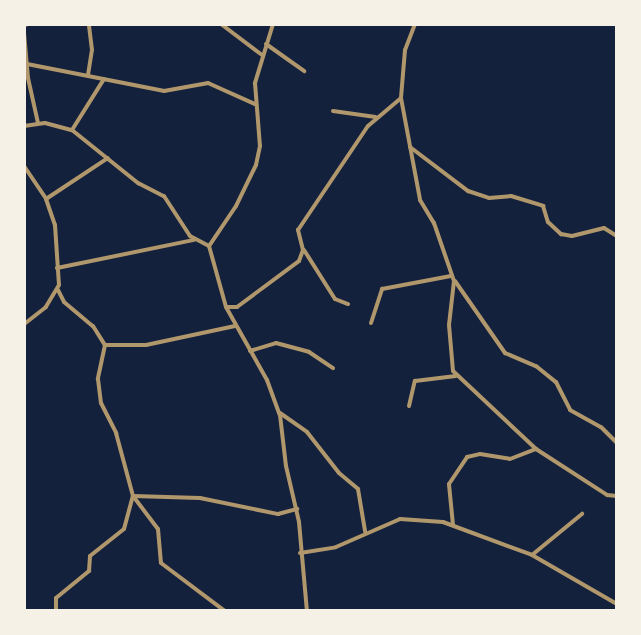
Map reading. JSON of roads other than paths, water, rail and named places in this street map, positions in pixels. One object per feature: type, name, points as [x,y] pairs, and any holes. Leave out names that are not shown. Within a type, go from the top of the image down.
[{"type":"street","points":[[88,75],[92,51],[89,24]]},
{"type":"street","points":[[221,24],[262,55]]},
{"type":"street","points":[[273,24],[255,83],[260,146],[256,165],[236,206],[209,246],[226,307],[279,412],[297,509],[307,611]]},
{"type":"street","points":[[415,24],[405,50],[401,98],[420,200],[434,223],[453,279],[505,352],[536,366],[556,382],[570,410],[601,427],[617,443]]},
{"type":"street","points":[[24,33],[27,64],[38,123]]},
{"type":"street","points":[[267,44],[304,71]]},
{"type":"street","points":[[27,64],[164,92],[208,83],[255,104]]},
{"type":"street","points":[[72,130],[104,79]]},
{"type":"street","points":[[348,304],[335,299],[303,250],[298,230],[376,117],[401,98]]},
{"type":"street","points":[[333,111],[376,117]]},
{"type":"street","points":[[24,126],[38,123],[72,130],[146,188],[164,196],[194,240]]},
{"type":"street","points":[[409,146],[468,191],[489,198],[511,196],[543,206],[548,222],[561,234],[572,236],[604,228],[617,236]]},
{"type":"street","points":[[46,199],[108,158]]},
{"type":"street","points":[[24,166],[46,199],[58,237],[58,290],[64,302],[93,326],[105,345],[98,379],[101,403],[116,434],[133,496],[157,527],[161,563],[225,611]]},
{"type":"street","points":[[57,268],[194,240],[209,246]]},
{"type":"street","points":[[226,307],[237,307],[282,274],[299,261],[303,250]]},
{"type":"street","points":[[443,275],[448,268]]},
{"type":"street","points":[[370,323],[379,291],[443,275],[453,279]]},
{"type":"street","points":[[453,279],[449,331],[456,376],[536,449],[607,495],[617,496]]},
{"type":"street","points":[[24,324],[46,307],[58,290]]},
{"type":"street","points":[[105,345],[146,345],[235,326]]},
{"type":"street","points":[[250,351],[276,343],[309,352],[333,368]]},
{"type":"street","points":[[409,406],[415,381],[456,376]]},
{"type":"street","points":[[279,412],[307,432],[339,473],[358,489],[365,531]]},
{"type":"street","points":[[453,526],[449,484],[467,457],[480,454],[510,459],[536,449]]},
{"type":"street","points":[[133,496],[200,498],[278,514],[297,509]]},
{"type":"street","points":[[56,611],[57,598],[89,570],[90,556],[124,529],[133,496]]},
{"type":"street","points":[[532,555],[582,514]]},
{"type":"street","points":[[300,553],[336,547],[365,531],[400,519],[453,526],[532,555],[617,604]]}]
